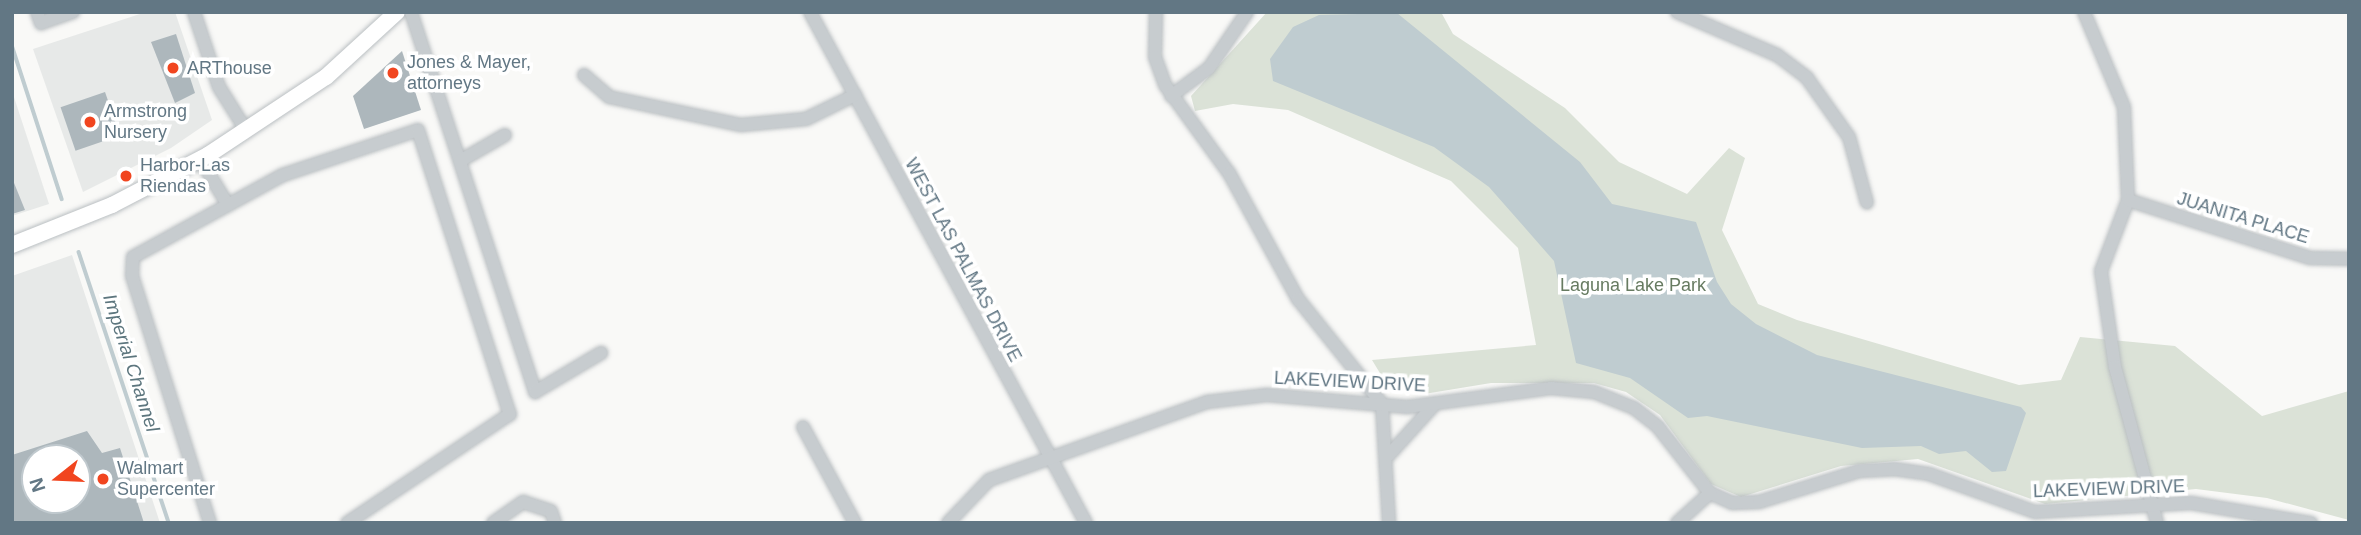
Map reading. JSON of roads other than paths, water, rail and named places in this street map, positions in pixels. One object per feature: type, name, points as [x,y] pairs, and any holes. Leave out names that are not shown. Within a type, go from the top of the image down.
[{"type":"main road","points":[[12,245],[88,216],[200,159],[300,96],[397,12]]},
{"type":"street","points":[[37,12],[41,23],[73,12]]},
{"type":"street","points":[[194,12],[219,87],[246,130]]},
{"type":"street","points":[[411,12],[536,392],[601,353]]},
{"type":"street","name":"WEST LAS PALMAS DRIVE","points":[[810,12],[1086,523]]},
{"type":"street","points":[[1156,12],[1156,65],[1171,96],[1228,173],[1298,299],[1382,404],[1388,455],[1389,523]]},
{"type":"street","points":[[1171,96],[1209,68],[1247,12]]},
{"type":"street","points":[[2084,12],[2124,107],[2128,200],[2101,271],[2115,367],[2157,523]]},
{"type":"street","points":[[1685,14],[1777,55],[1813,85],[1849,137],[1867,203]]},
{"type":"street","points":[[584,75],[609,97],[741,125],[806,119],[855,95]]},
{"type":"street","points":[[210,523],[130,266],[140,251],[283,175],[418,130],[510,414],[347,523]]},
{"type":"street","points":[[460,161],[505,135]]},
{"type":"street","points":[[200,159],[228,205]]},
{"type":"street","name":"JUANITA PLACE","points":[[2128,200],[2310,258],[2349,260]]},
{"type":"street","name":"LAKEVIEW DRIVE","points":[[948,523],[989,480],[1049,455],[1224,398],[1267,395],[1382,404],[1434,405],[1524,389],[1609,396],[1658,427],[1710,492],[1749,504],[1859,471],[1894,468],[1929,474],[2035,512],[2154,505],[2230,506],[2311,523]]},
{"type":"street","points":[[1388,455],[1434,405]]},
{"type":"street","points":[[803,427],[855,523]]},
{"type":"street","points":[[1677,523],[1710,492]]},
{"type":"street","points":[[493,523],[523,502],[553,517]]},
{"type":"waterway","name":"Imperial Channel","points":[[12,45],[62,199]]},
{"type":"waterway","name":"Imperial Channel","points":[[79,252],[169,523]]},
{"type":"place","name":"ARThouse","points":[[173,68]]},
{"type":"place","name":"Jones & Mayer, attorneys","points":[[393,73]]},
{"type":"place","name":"Armstrong Nursery","points":[[90,122]]},
{"type":"place","name":"Harbor-Las Riendas","points":[[126,176]]},
{"type":"place","name":"Walmart Supercenter","points":[[103,479]]},
{"type":"park label","name":"Laguna Lake Park","points":[[1633,285]]}]
